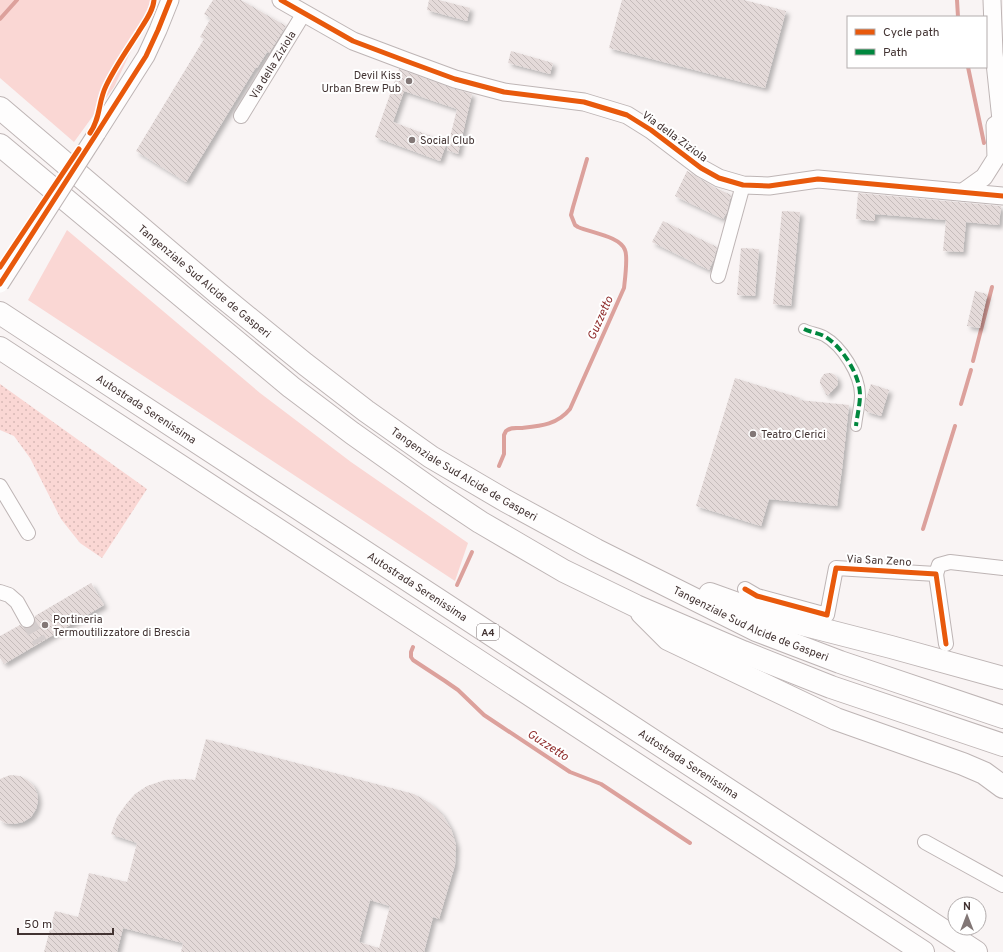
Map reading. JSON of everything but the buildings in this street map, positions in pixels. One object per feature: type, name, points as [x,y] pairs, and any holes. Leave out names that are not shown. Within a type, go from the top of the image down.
[{"type":"highway","name":"Tangenziale Sud Alcide de Gasperi","points":[[0,108],[219,294],[305,364],[366,411],[431,457],[506,501],[596,550],[756,630],[840,662],[1001,716]]},
{"type":"highway","points":[[0,145],[291,387],[352,434],[480,522],[564,570],[636,606],[743,652],[831,687],[998,744]]},
{"type":"highway","name":"Autostrada Serenissima","points":[[0,313],[976,952]]},
{"type":"highway","points":[[0,348],[923,952]]},
{"type":"highway","points":[[636,570],[662,575],[774,617],[1003,678]]},
{"type":"highway","points":[[636,606],[668,639],[836,719],[963,764],[984,773],[1003,787]]},
{"type":"street","points":[[0,284],[146,56],[170,0]]},
{"type":"street","name":"Via della Ziziola","points":[[281,0],[353,41],[455,79],[504,92],[584,102],[627,115],[651,130],[701,168],[719,178],[743,185],[769,186],[818,180],[1003,196]]},
{"type":"street","points":[[992,0],[994,53],[1003,139]]},
{"type":"street","name":"Via della Ziziola","points":[[241,116],[304,13]]},
{"type":"street","points":[[963,192],[984,177],[996,158],[996,133],[992,104],[997,83]]},
{"type":"street","points":[[718,276],[743,185]]},
{"type":"street","points":[[804,329],[824,336],[840,348],[850,363],[857,378],[860,394],[856,426]]},
{"type":"street","points":[[0,486],[28,533]]},
{"type":"street","points":[[946,644],[936,574],[938,565],[950,562],[1003,568]]},
{"type":"street","name":"Via San Zeno","points":[[745,589],[757,596],[828,615],[836,568],[936,574]]},
{"type":"street","points":[[0,592],[9,595],[17,602],[28,620]]},
{"type":"street","points":[[925,842],[1003,885]]},
{"type":"shaded area","points":[[0,0],[155,0],[114,87],[74,142],[0,78]]},
{"type":"shaded area","points":[[67,230],[260,393],[351,462],[468,543],[455,581],[28,300]]},
{"type":"shaded area","points":[[0,384],[147,489],[102,558],[80,543],[61,519],[30,458],[14,436],[0,430]]},
{"type":"waterway","name":"Guzzetto","points":[[0,19],[17,0]]},
{"type":"waterway","points":[[957,0],[958,16]]},
{"type":"waterway","points":[[968,68],[984,143]]},
{"type":"waterway","name":"Guzzetto","points":[[499,466],[504,454],[504,435],[506,431],[511,428],[521,428],[554,422],[570,409],[624,288],[626,253],[622,245],[611,238],[578,227],[575,225],[571,215],[587,159]]},
{"type":"waterway","points":[[973,361],[992,287]]},
{"type":"waterway","points":[[961,404],[971,370]]},
{"type":"waterway","points":[[923,529],[955,426]]},
{"type":"waterway","name":"Guzzetto","points":[[457,585],[472,552]]},
{"type":"waterway","name":"Guzzetto","points":[[413,647],[411,652],[411,657],[413,660],[458,690],[484,715],[570,772],[601,784],[690,843]]},
{"type":"tunnel","points":[[27,620],[40,642]]},
{"type":"marked path","points":[[804,329],[822,335],[831,341],[849,362],[857,379],[860,395],[856,426]]},
{"type":"cycle path","points":[[90,133],[94,127],[98,115],[103,92],[117,65],[148,17],[154,0]]},
{"type":"cycle path","points":[[0,284],[146,56],[170,0]]},
{"type":"cycle path","points":[[281,0],[353,41],[455,79],[504,92],[584,102],[627,115],[651,130],[701,168],[719,178],[743,185],[769,186],[818,179],[1003,196]]},
{"type":"cycle path","points":[[0,267],[79,149]]},
{"type":"cycle path","points":[[745,589],[757,596],[827,615],[836,568],[936,574],[946,644]]},
{"type":"place","name":"Devil Kiss Urban Brew Pub","points":[[409,81]]},
{"type":"place","name":"Social Club","points":[[412,140]]},
{"type":"place","name":"Teatro Clerici","points":[[753,434]]},
{"type":"place","name":"Portineria Termoutilizzatore di Brescia","points":[[45,625]]}]
